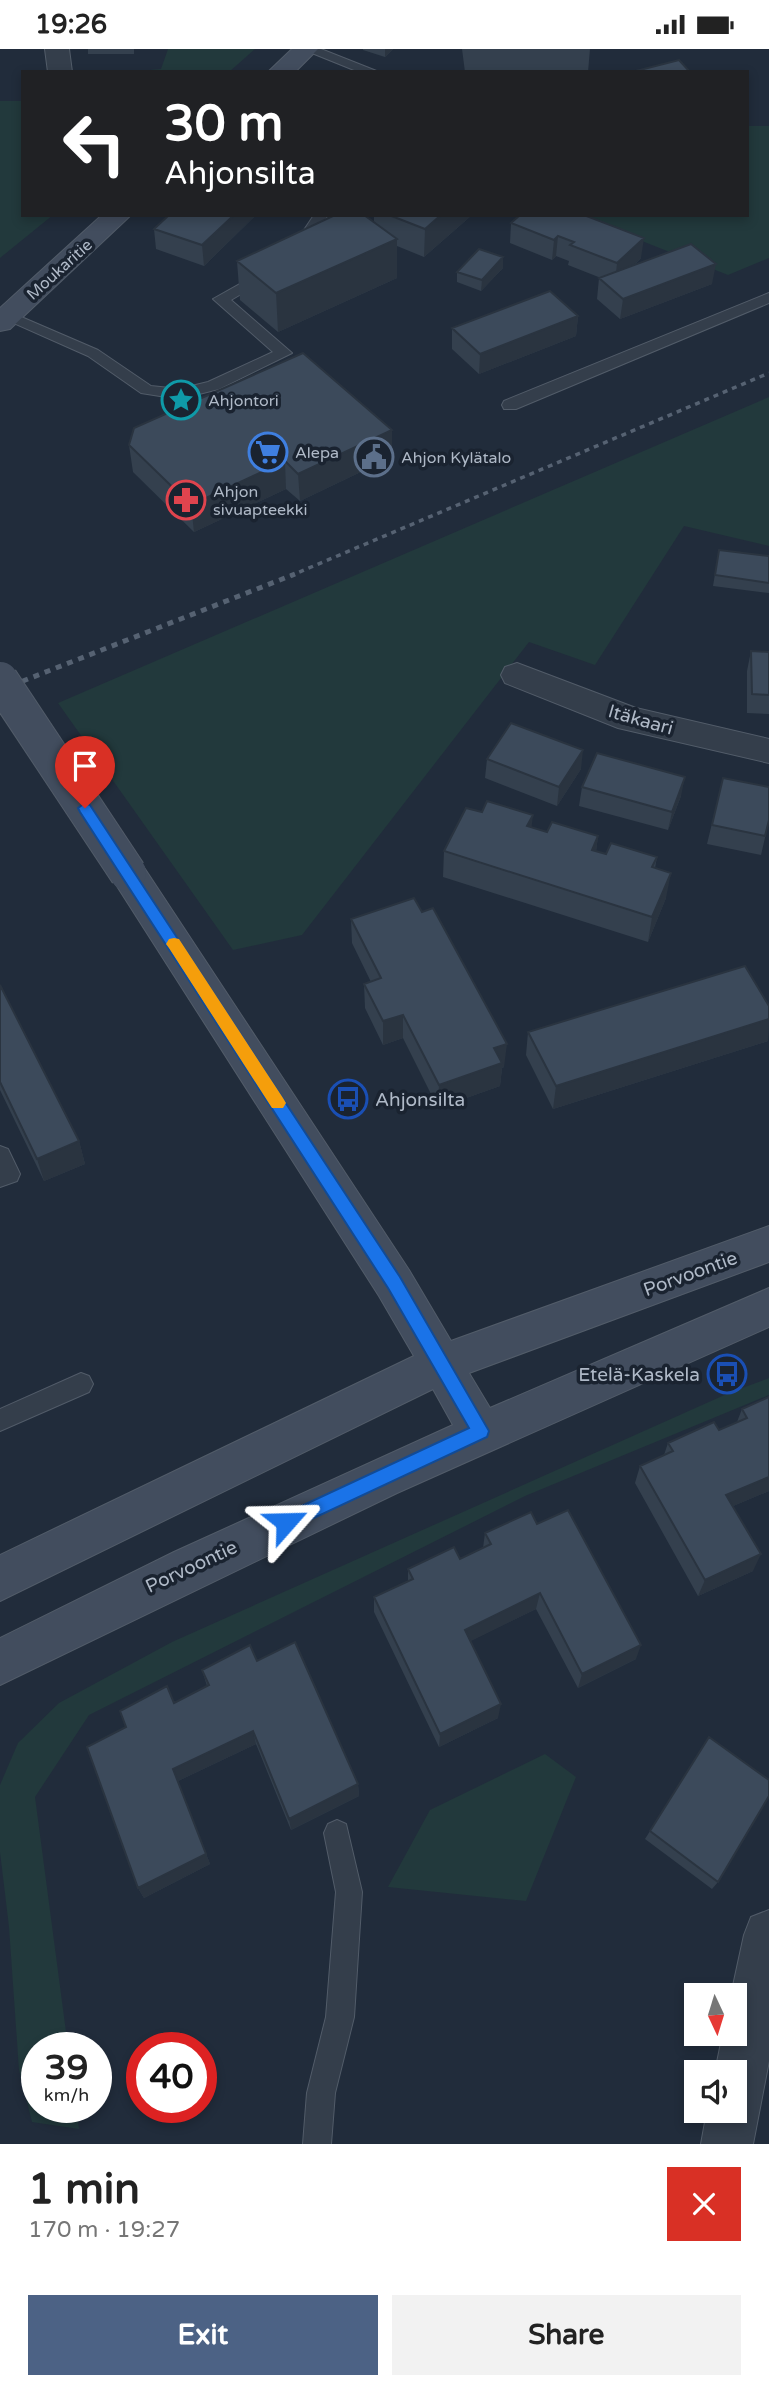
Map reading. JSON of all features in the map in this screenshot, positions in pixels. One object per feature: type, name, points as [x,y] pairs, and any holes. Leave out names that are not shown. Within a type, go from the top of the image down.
[{"type":"street","points":[[57,49],[60,70]]},
{"type":"street","points":[[283,70],[307,49]]},
{"type":"street","name":"Moukaritie","points":[[4,320],[116,217]]},
{"type":"street","name":"Itäkaari","points":[[517,675],[630,719],[769,751]]},
{"type":"street","points":[[0,680],[394,1283],[480,1431]]},
{"type":"street","name":"Porvoontie","points":[[0,1579],[108,1524],[442,1364],[769,1244]]},
{"type":"street","name":"Porvoontie","points":[[0,1662],[141,1590],[480,1431],[769,1307]]},
{"type":"street","points":[[743,2060],[760,1967],[769,1935]]},
{"type":"street","points":[[727,2144],[731,2123]]},
{"type":"lane","points":[[307,49],[366,70]]},
{"type":"lane","points":[[4,320],[93,353],[147,390],[179,394],[213,386],[284,353],[220,299],[286,262],[320,217]]},
{"type":"lane","points":[[510,405],[769,298]]},
{"type":"lane","points":[[0,1155],[9,1174],[0,1178]]},
{"type":"lane","points":[[0,1420],[81,1384]]},
{"type":"lane","points":[[317,2144],[321,2092],[340,2017],[349,1892],[337,1833]]},
{"type":"green space","points":[[168,49],[255,49],[231,70],[150,70],[161,69]]},
{"type":"green space","points":[[0,101],[21,101],[21,217],[51,217],[0,258]]},
{"type":"green space","points":[[749,126],[769,126],[769,258],[728,275],[581,217],[749,217]]},
{"type":"green space","points":[[769,397],[769,546],[684,526],[595,665],[529,642],[302,935],[233,950],[58,703]]},
{"type":"green space","points":[[769,1378],[769,1395],[525,1496],[89,1715],[35,1797],[66,2032],[21,2032],[21,2078],[0,1852],[0,1785],[18,1743],[59,1703],[172,1642],[729,1393]]},
{"type":"green space","points":[[545,1754],[576,1777],[526,1901],[388,1887],[430,1810]]},
{"type":"green space","points":[[39,2123],[78,2123],[79,2129]]},
{"type":"building","points":[[679,60],[688,70],[640,70]]},
{"type":"building","points":[[167,217],[232,217],[202,245],[154,229]]},
{"type":"building","points":[[331,217],[367,217],[397,239],[276,293],[237,261]]},
{"type":"building","points":[[394,217],[439,217],[425,229]]},
{"type":"building","points":[[518,217],[589,217],[644,238],[617,263],[570,245],[574,242],[558,236],[554,240],[511,223]]},
{"type":"building","points":[[691,244],[716,264],[623,299],[599,278]]},
{"type":"building","points":[[479,249],[503,257],[482,280],[457,272]]},
{"type":"building","points":[[550,291],[578,316],[480,354],[452,328]]},
{"type":"building","points":[[303,353],[392,430],[298,474],[285,461],[191,505],[129,445],[134,428]]},
{"type":"building","points":[[719,550],[769,556],[769,583],[715,575]]},
{"type":"building","points":[[751,651],[769,652],[769,695],[752,694]]},
{"type":"building","points":[[511,723],[583,750],[559,787],[487,759]]},
{"type":"building","points":[[597,753],[685,777],[672,812],[582,787]]},
{"type":"building","points":[[723,778],[769,787],[769,820],[765,836],[712,825]]},
{"type":"building","points":[[487,801],[533,815],[527,826],[547,832],[552,822],[598,836],[592,850],[606,854],[611,843],[657,857],[652,867],[671,873],[652,917],[444,851],[466,808],[482,812]]},
{"type":"building","points":[[414,898],[422,912],[433,908],[507,1044],[494,1048],[502,1063],[439,1085],[403,1015],[383,1021],[364,984],[381,978],[351,919]]},
{"type":"building","points":[[745,966],[769,1006],[769,1019],[556,1086],[528,1032]]},
{"type":"building","points":[[0,985],[79,1141],[37,1159],[0,1082]]},
{"type":"building","points":[[769,1397],[769,1477],[726,1495],[761,1554],[705,1580],[640,1466],[673,1451],[668,1443],[714,1422],[719,1430],[747,1418],[742,1409]]},
{"type":"building","points":[[568,1510],[641,1645],[582,1674],[540,1593],[465,1630],[501,1704],[440,1734],[374,1597],[413,1579],[408,1569],[454,1547],[460,1559],[491,1544],[485,1533],[531,1512],[537,1524]]},
{"type":"building","points":[[295,1642],[358,1784],[289,1819],[253,1731],[173,1769],[206,1854],[138,1888],[87,1747],[126,1727],[120,1711],[167,1686],[174,1703],[209,1685],[202,1670],[250,1645],[257,1661]]},
{"type":"building","points":[[709,1737],[769,1780],[769,1796],[718,1882],[650,1831]]},
{"type":"railway","points":[[291,576],[769,373]]},
{"type":"railway","points":[[291,576],[295,574]]},
{"type":"railway","points":[[0,690],[291,576]]},
{"type":"slow traffic","points":[[174,944],[278,1103]]},
{"type":"place","name":"Ahjontori","points":[[181,400]]},
{"type":"place","name":"Alepa","points":[[268,452]]},
{"type":"place","name":"Ahjon Kylätalo","points":[[374,457]]},
{"type":"place","name":"Ahjon sivuapteekki","points":[[186,500]]},
{"type":"place","name":"Ahjonsilta","points":[[348,1099]]},
{"type":"place","name":"Etelä-Kaskela","points":[[727,1374]]},
{"type":"route","points":[[85,808],[394,1283],[480,1431],[286,1522]]}]
